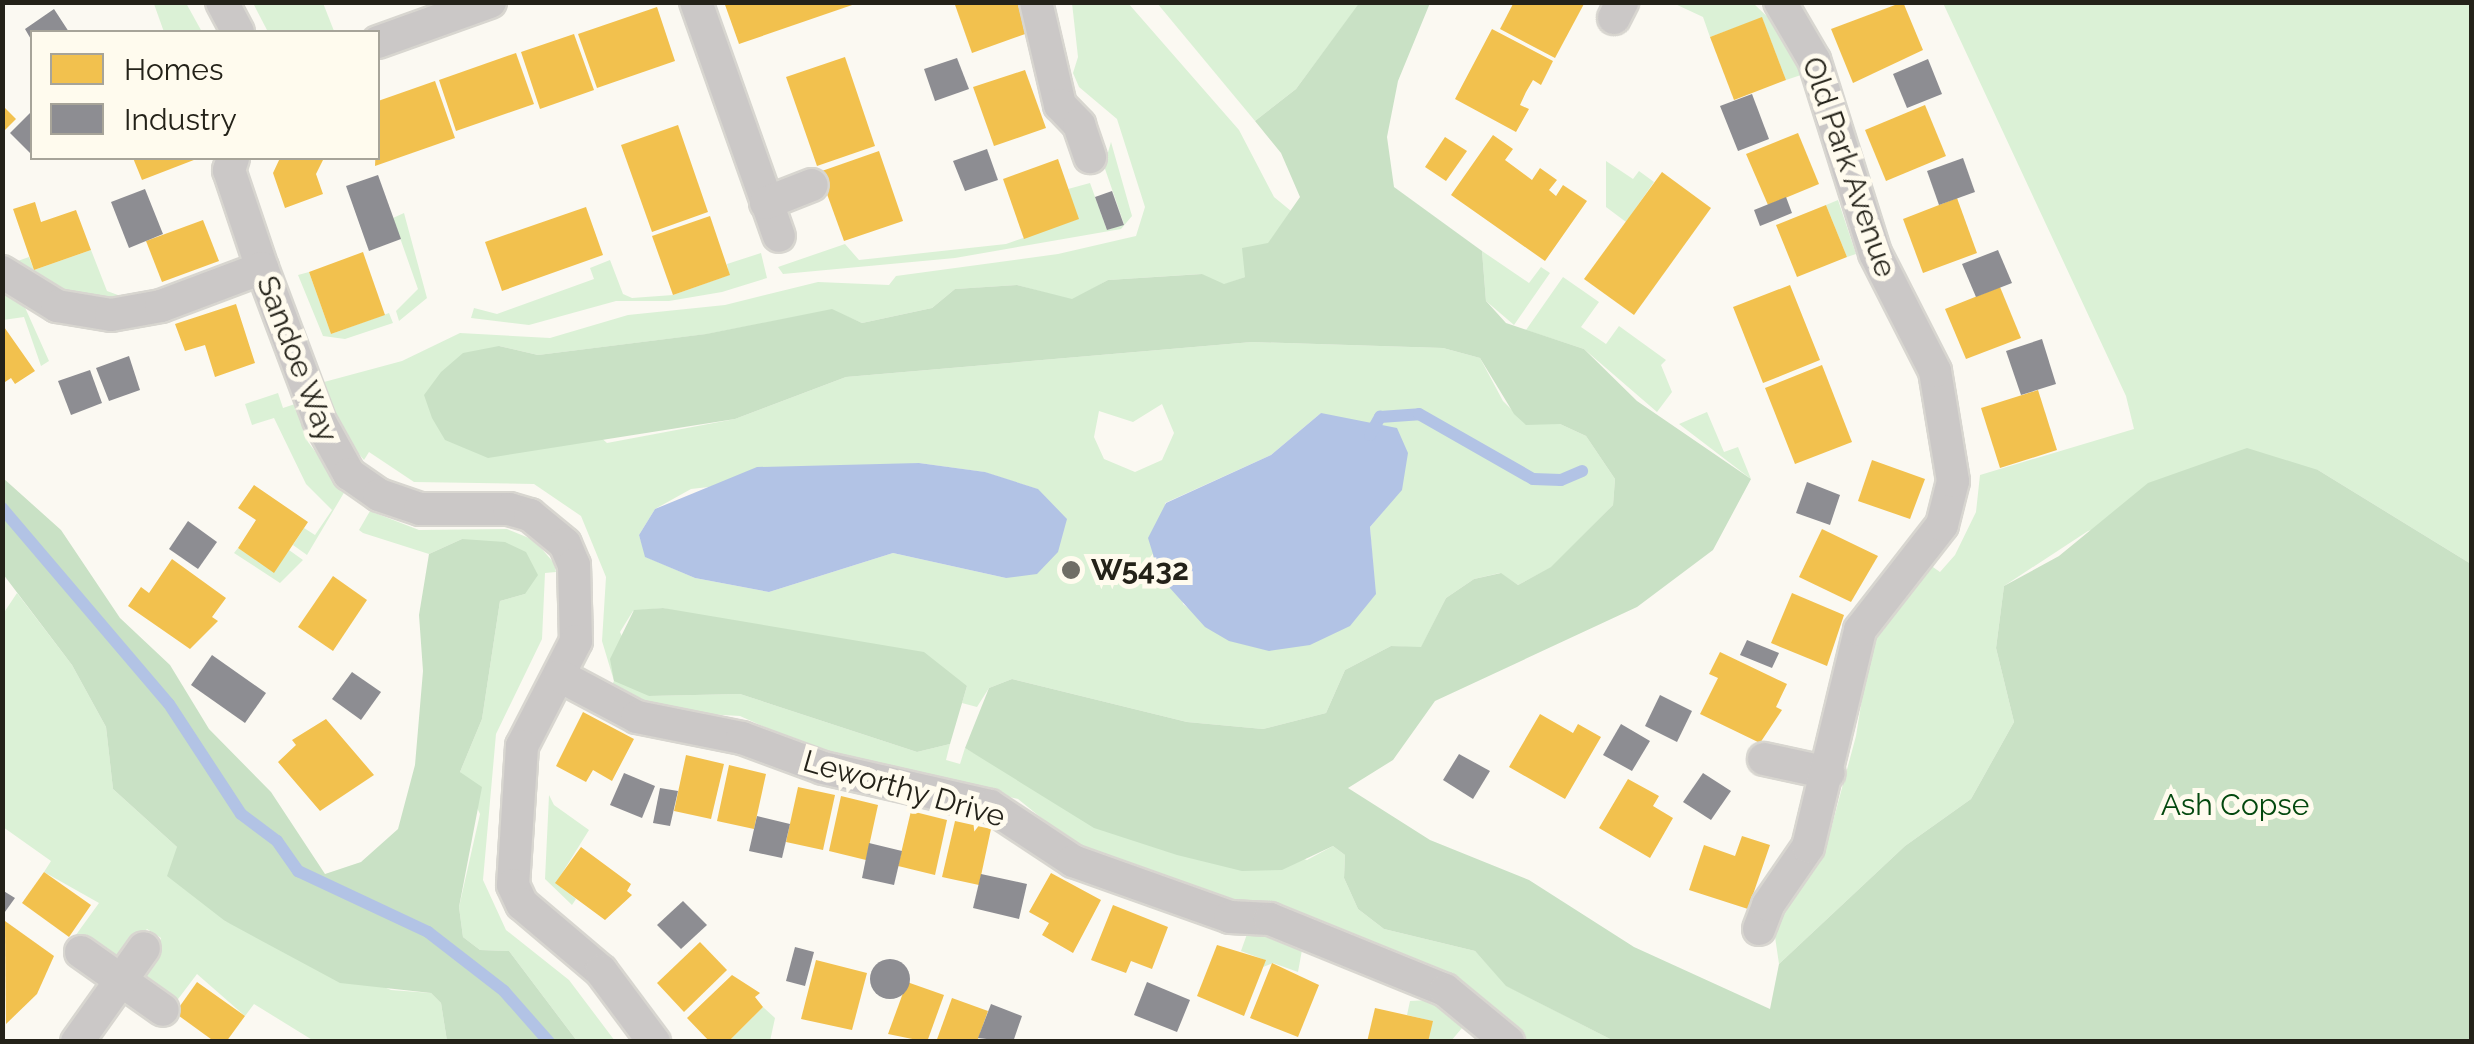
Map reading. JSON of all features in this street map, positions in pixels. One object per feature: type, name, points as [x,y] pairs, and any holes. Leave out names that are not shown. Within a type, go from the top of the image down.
[{"type":"street","points":[[222,2],[237,30]]},
{"type":"street","points":[[380,41],[490,2]]},
{"type":"street","points":[[696,2],[779,236]]},
{"type":"street","points":[[1036,2],[1060,105],[1079,125],[1090,156]]},
{"type":"street","name":"Old Park Avenue","points":[[1759,929],[1768,905],[1808,847],[1829,773],[1860,630],[1942,524],[1953,481],[1935,371],[1875,253],[1814,60],[1780,2]]},
{"type":"street","name":"Sandoe Way","points":[[232,160],[229,170],[262,268],[319,420],[349,474],[379,495],[420,509],[509,509],[530,516],[565,544],[574,565],[576,641],[522,746],[513,885],[533,914],[601,970],[654,1042]]},
{"type":"street","points":[[766,203],[812,185]]},
{"type":"street","points":[[2,272],[57,306],[111,315],[161,306],[262,268]]},
{"type":"street","name":"Leworthy Drive","points":[[560,676],[672,728],[742,738],[823,768],[990,806],[1073,862],[1230,917],[1270,919],[1445,990],[1508,1042]]},
{"type":"street","points":[[1764,758],[1829,773]]},
{"type":"street","points":[[77,1042],[144,948]]},
{"type":"street","points":[[81,952],[163,1010]]},
{"type":"green space","name":"Ash Copse","points":[[1360,2],[1430,3],[1398,81],[1387,137],[1394,187],[1482,251],[1486,301],[1506,323],[1584,349],[1637,401],[1751,479],[1713,550],[1637,607],[1435,701],[1393,760],[1348,788],[1430,840],[1529,880],[1634,947],[1770,1009],[1779,964],[1905,846],[1971,799],[2014,722],[1996,648],[2004,586],[2059,556],[2148,483],[2247,448],[2318,470],[2471,564],[2471,1041],[1614,1041],[1506,986],[1475,951],[1384,929],[1358,909],[1344,878],[1345,855],[1333,846],[1282,870],[1242,871],[1177,855],[1094,828],[965,748],[989,688],[1012,679],[1187,722],[1263,729],[1326,713],[1345,670],[1391,646],[1421,647],[1446,598],[1474,579],[1501,573],[1518,585],[1551,567],[1613,505],[1615,479],[1586,436],[1560,424],[1526,425],[1514,414],[1480,358],[1443,348],[1252,342],[846,377],[735,419],[488,458],[445,440],[432,418],[424,395],[441,372],[463,353],[499,346],[538,355],[706,334],[832,309],[862,323],[932,308],[955,289],[1017,285],[1072,299],[1108,280],[1202,274],[1224,284],[1245,277],[1242,248],[1268,243],[1300,197],[1281,153],[1255,121],[1296,89]]},
{"type":"green space","points":[[186,3],[201,30],[163,30],[154,4]]},
{"type":"green space","points":[[253,3],[323,3],[334,30],[267,30]]},
{"type":"green space","points":[[1072,3],[1128,3],[1239,130],[1274,197],[1291,211],[1245,277],[1223,285],[1201,274],[1108,280],[1072,300],[1017,285],[955,289],[932,308],[862,323],[832,310],[707,334],[538,355],[499,346],[607,443],[735,419],[846,377],[1252,342],[1443,348],[1480,358],[1503,401],[1526,424],[1560,424],[1586,436],[1615,479],[1613,505],[1552,567],[1518,585],[1500,573],[1474,579],[1446,598],[1421,648],[1391,646],[1345,670],[1326,713],[1263,729],[1187,722],[1012,679],[989,688],[977,707],[962,703],[967,686],[663,608],[633,611],[620,632],[649,696],[740,694],[917,752],[950,744],[946,760],[960,764],[965,748],[995,765],[1307,860],[1333,846],[1345,855],[1344,878],[1358,909],[1384,929],[1475,951],[1507,986],[1614,1041],[1524,1041],[1451,979],[1301,914],[1245,907],[1081,850],[1018,799],[823,753],[740,716],[654,711],[609,690],[614,681],[602,641],[606,577],[581,516],[534,484],[414,482],[369,452],[364,460],[342,434],[324,382],[402,361],[460,333],[550,338],[628,315],[725,305],[818,282],[889,285],[896,276],[1058,254],[1136,236],[1145,207],[1117,119],[1079,87],[1073,73],[1078,57]],"holes":[[[1162,404],[1174,433],[1162,460],[1135,472],[1104,459],[1094,437],[1099,411],[1133,422]],[[1321,413],[1401,490],[1370,527],[1375,594],[1230,641],[1183,604],[1165,503],[1271,455]],[[919,463],[984,472],[1037,489],[1006,578],[893,553],[769,592],[695,578],[646,557],[639,535],[655,509],[691,489]]]},
{"type":"green space","points":[[1157,3],[1360,3],[1296,89],[1255,121]]},
{"type":"green space","points":[[1673,3],[1753,3],[1777,26],[1801,75],[1786,80],[1762,18],[1710,37],[1703,17]]},
{"type":"green space","points":[[1943,3],[2471,3],[2471,564],[2318,470],[2088,531],[2004,586],[1996,648],[2014,722],[1971,799],[1905,846],[1779,964],[1773,923],[1825,851],[1856,736],[1872,636],[1930,565],[1940,572],[1955,555],[1976,512],[1980,475],[2134,429],[2126,396]]},
{"type":"green space","points":[[1111,142],[1132,216],[1121,229],[955,258],[783,274],[778,267],[845,244],[859,260],[1006,244],[1078,219],[1068,189],[1090,183],[1107,230],[1124,224],[1104,166]]},
{"type":"green space","points":[[1606,161],[1633,179],[1639,171],[1654,182],[1626,222],[1606,207]]},
{"type":"green space","points":[[1838,200],[1856,254],[1847,257],[1826,205]]},
{"type":"green space","points":[[404,213],[427,298],[399,321],[396,311],[418,289],[393,218]]},
{"type":"green space","points":[[91,250],[107,291],[126,298],[104,301],[57,290],[12,263],[29,257],[34,270]]},
{"type":"green space","points":[[1482,251],[1529,283],[1541,267],[1550,273],[1514,325],[1486,301]]},
{"type":"green space","points":[[761,253],[767,278],[722,292],[669,301],[616,301],[529,325],[471,318],[474,308],[497,314],[594,279],[590,268],[610,260],[623,294],[632,298],[673,295],[729,275],[727,264]]},
{"type":"green space","points":[[309,272],[331,334],[389,313],[393,323],[345,339],[323,336],[298,275]]},
{"type":"green space","points":[[1563,277],[1599,302],[1581,327],[1606,344],[1619,326],[1666,360],[1661,365],[1672,392],[1657,412],[1584,349],[1526,330]]},
{"type":"green space","points":[[2,289],[23,303],[49,361],[41,366],[24,317],[3,320]]},
{"type":"green space","points":[[278,393],[283,408],[295,404],[308,442],[345,491],[307,555],[293,545],[304,528],[315,535],[332,510],[306,484],[274,418],[252,425],[245,404]]},
{"type":"green space","points":[[1707,412],[1724,452],[1738,447],[1751,479],[1679,424]]},
{"type":"green space","points":[[3,478],[61,530],[120,618],[170,665],[209,729],[271,792],[325,874],[361,862],[398,829],[415,765],[423,671],[419,615],[429,554],[462,539],[505,542],[526,552],[538,575],[525,594],[500,601],[482,719],[460,772],[482,787],[459,907],[463,937],[480,950],[509,951],[577,1041],[447,1041],[441,1003],[431,993],[340,983],[225,921],[167,876],[177,847],[113,789],[106,727],[72,665],[3,574]]},
{"type":"green space","points":[[370,511],[419,530],[507,529],[534,540],[554,563],[556,572],[545,573],[542,639],[496,734],[483,880],[506,930],[569,980],[615,1041],[577,1041],[509,951],[480,950],[463,937],[459,907],[480,814],[460,772],[482,719],[500,601],[525,594],[462,539],[429,554],[363,533],[359,530]]},
{"type":"green space","points":[[238,548],[274,572],[289,550],[303,560],[280,583],[234,553]]},
{"type":"green space","points":[[17,593],[72,665],[106,727],[113,789],[177,847],[225,921],[391,990],[431,993],[441,1003],[447,1041],[314,1041],[254,1004],[245,1016],[197,974],[169,1011],[143,978],[161,938],[147,929],[119,958],[73,939],[99,903],[44,872],[51,861],[3,827],[3,614]]},
{"type":"green space","points":[[663,608],[924,652],[967,686],[950,744],[917,752],[740,694],[649,696],[614,681],[610,659],[634,610]]},
{"type":"green space","points":[[549,795],[554,805],[589,830],[556,883],[576,899],[572,905],[545,879]]},
{"type":"green space","points":[[1247,934],[1266,934],[1302,950],[1298,972],[1273,963],[1263,967],[1265,960],[1241,951]]},
{"type":"green space","points":[[1429,1000],[1458,1018],[1462,1028],[1451,1041],[1428,1041],[1432,1021],[1407,1015],[1410,1001]]},
{"type":"green space","points":[[763,1007],[775,1018],[770,1041],[728,1042]]},
{"type":"water","points":[[1321,413],[1397,428],[1408,453],[1402,490],[1370,527],[1376,594],[1350,626],[1310,645],[1269,651],[1229,641],[1205,627],[1160,577],[1148,538],[1166,503],[1271,455]]},
{"type":"water","points":[[919,463],[985,472],[1038,489],[1067,519],[1058,552],[1037,574],[1006,578],[893,553],[769,592],[695,578],[645,557],[639,535],[655,509],[757,467]]},
{"type":"building: Homes","points":[[724,2],[858,2],[858,3],[739,44]]},
{"type":"building: Homes","points":[[954,2],[1017,2],[1028,33],[972,53]]},
{"type":"building: Homes","points":[[1514,2],[1585,2],[1555,58],[1500,29]]},
{"type":"building: Homes","points":[[1903,2],[1923,50],[1853,83],[1831,29]]},
{"type":"building: Homes","points":[[657,7],[675,61],[597,88],[578,34]]},
{"type":"building: Homes","points":[[1762,17],[1786,80],[1734,100],[1710,37]]},
{"type":"building: Homes","points":[[1492,29],[1553,61],[1541,85],[1533,80],[1526,92],[1520,105],[1529,109],[1516,132],[1455,99]]},
{"type":"building: Homes","points":[[574,34],[594,90],[540,109],[521,52]]},
{"type":"building: Homes","points":[[516,53],[534,104],[456,131],[439,80]]},
{"type":"building: Homes","points":[[845,57],[875,146],[817,166],[786,77]]},
{"type":"building: Homes","points":[[1025,70],[1046,128],[994,146],[973,87]]},
{"type":"building: Homes","points":[[435,81],[455,138],[375,166],[375,160],[380,160],[380,100]]},
{"type":"building: Homes","points":[[2,105],[16,119],[2,133]]},
{"type":"building: Homes","points":[[1925,105],[1946,156],[1886,181],[1865,130]]},
{"type":"building: Homes","points":[[678,125],[708,212],[652,232],[621,145]]},
{"type":"building: Homes","points":[[1798,133],[1819,184],[1768,205],[1746,154]]},
{"type":"building: Homes","points":[[1493,135],[1513,149],[1505,160],[1532,180],[1540,168],[1557,180],[1549,190],[1556,196],[1563,185],[1587,201],[1545,261],[1451,195]]},
{"type":"building: Homes","points":[[1445,137],[1467,151],[1446,181],[1425,167]]},
{"type":"building: Homes","points":[[879,151],[903,221],[844,241],[819,172]]},
{"type":"building: Homes","points":[[1058,159],[1079,219],[1024,239],[1003,179]]},
{"type":"building: Homes","points":[[134,160],[194,160],[142,180]]},
{"type":"building: Homes","points":[[279,160],[323,160],[316,174],[323,194],[285,208],[273,173]]},
{"type":"building: Homes","points":[[1662,172],[1711,208],[1634,315],[1584,279]]},
{"type":"building: Homes","points":[[1957,198],[1977,253],[1923,273],[1903,219]]},
{"type":"building: Homes","points":[[35,202],[41,222],[76,210],[91,250],[34,270],[13,209]]},
{"type":"building: Homes","points":[[1826,205],[1847,257],[1797,277],[1776,225]]},
{"type":"building: Homes","points":[[586,207],[603,255],[502,291],[485,242]]},
{"type":"building: Homes","points":[[710,216],[730,275],[673,295],[652,236]]},
{"type":"building: Homes","points":[[203,220],[219,261],[162,282],[146,241]]},
{"type":"building: Homes","points":[[363,252],[385,315],[331,334],[309,272]]},
{"type":"building: Homes","points":[[1790,285],[1820,360],[1763,383],[1733,307]]},
{"type":"building: Homes","points":[[2000,287],[2021,338],[1966,359],[1945,309]]},
{"type":"building: Homes","points":[[236,304],[255,363],[215,377],[205,345],[185,351],[175,324]]},
{"type":"building: Homes","points":[[2,324],[35,371],[15,384],[11,378],[2,384]]},
{"type":"building: Homes","points":[[1822,365],[1852,442],[1795,464],[1765,388]]},
{"type":"building: Homes","points":[[2038,390],[2057,450],[2000,468],[1981,408]]},
{"type":"building: Homes","points":[[1872,460],[1925,479],[1910,519],[1858,501]]},
{"type":"building: Homes","points":[[254,485],[308,522],[274,573],[238,548],[256,520],[238,508]]},
{"type":"building: Homes","points":[[1822,529],[1878,556],[1851,602],[1799,577]]},
{"type":"building: Homes","points":[[172,559],[226,598],[212,617],[218,621],[190,649],[128,606],[141,587],[149,593]]},
{"type":"building: Homes","points":[[333,576],[367,600],[333,651],[298,627]]},
{"type":"building: Homes","points":[[1792,593],[1844,615],[1827,666],[1771,643]]},
{"type":"building: Homes","points":[[1720,652],[1787,684],[1776,707],[1782,710],[1760,743],[1700,714],[1718,678],[1709,674]]},
{"type":"building: Homes","points":[[583,712],[634,739],[612,781],[593,770],[586,782],[556,766]]},
{"type":"building: Homes","points":[[1540,714],[1573,733],[1578,724],[1601,737],[1565,799],[1509,767]]},
{"type":"building: Homes","points":[[326,719],[374,775],[320,811],[278,762],[296,745],[292,740]]},
{"type":"building: Homes","points":[[686,755],[724,764],[711,819],[674,811]]},
{"type":"building: Homes","points":[[729,765],[766,774],[754,829],[717,821]]},
{"type":"building: Homes","points":[[1628,779],[1659,796],[1653,806],[1673,818],[1650,858],[1599,828]]},
{"type":"building: Homes","points":[[798,787],[835,795],[823,850],[786,842]]},
{"type":"building: Homes","points":[[841,796],[878,805],[866,860],[829,851]]},
{"type":"building: Homes","points":[[911,811],[947,820],[935,875],[898,866]]},
{"type":"building: Homes","points":[[955,821],[991,829],[979,885],[942,877]]},
{"type":"building: Homes","points":[[1742,836],[1770,845],[1748,909],[1689,890],[1704,845],[1735,856]]},
{"type":"building: Homes","points":[[581,847],[631,884],[627,891],[632,895],[605,920],[555,883]]},
{"type":"building: Homes","points":[[44,872],[91,905],[69,937],[22,903]]},
{"type":"building: Homes","points":[[1051,873],[1101,900],[1073,953],[1042,935],[1049,923],[1029,912]]},
{"type":"building: Homes","points":[[1113,905],[1168,927],[1152,969],[1131,961],[1126,973],[1091,960]]},
{"type":"building: Homes","points":[[5,921],[54,956],[37,994],[6,1024]]},
{"type":"building: Homes","points":[[700,942],[727,970],[684,1012],[657,983]]},
{"type":"building: Homes","points":[[1217,945],[1266,960],[1244,1016],[1197,996]]},
{"type":"building: Homes","points":[[816,960],[867,973],[852,1030],[801,1019]]},
{"type":"building: Homes","points":[[1272,963],[1319,985],[1298,1037],[1250,1018]]},
{"type":"building: Homes","points":[[732,975],[760,993],[755,997],[763,1007],[728,1042],[710,1042],[687,1018]]},
{"type":"building: Homes","points":[[197,982],[245,1016],[226,1042],[215,1042],[175,1013]]},
{"type":"building: Homes","points":[[907,982],[944,995],[927,1042],[888,1034]]},
{"type":"building: Homes","points":[[952,998],[988,1011],[977,1042],[936,1042]]},
{"type":"building: Homes","points":[[1375,1008],[1433,1021],[1428,1042],[1367,1042]]},
{"type":"building: Industry","points":[[54,9],[68,30],[30,30],[30,38],[25,29]]},
{"type":"building: Industry","points":[[957,58],[969,89],[935,101],[924,69]]},
{"type":"building: Industry","points":[[1928,59],[1942,94],[1907,108],[1893,74]]},
{"type":"building: Industry","points":[[1752,94],[1769,139],[1738,151],[1720,106]]},
{"type":"building: Industry","points":[[30,113],[30,153],[10,133]]},
{"type":"building: Industry","points":[[987,149],[998,180],[965,191],[953,161]]},
{"type":"building: Industry","points":[[1963,158],[1975,192],[1939,205],[1927,171]]},
{"type":"building: Industry","points":[[378,175],[401,239],[369,251],[346,186]]},
{"type":"building: Industry","points":[[145,189],[163,234],[129,248],[111,202]]},
{"type":"building: Industry","points":[[1112,191],[1124,225],[1107,230],[1095,197]]},
{"type":"building: Industry","points":[[1786,197],[1792,213],[1760,226],[1754,210]]},
{"type":"building: Industry","points":[[1998,250],[2012,283],[1976,297],[1962,264]]},
{"type":"building: Industry","points":[[2042,339],[2056,384],[2021,395],[2006,351]]},
{"type":"building: Industry","points":[[129,356],[140,390],[109,401],[96,368]]},
{"type":"building: Industry","points":[[90,370],[102,403],[71,415],[58,381]]},
{"type":"building: Industry","points":[[1807,482],[1840,495],[1830,525],[1796,513]]},
{"type":"building: Industry","points":[[188,521],[217,542],[198,569],[169,549]]},
{"type":"building: Industry","points":[[1747,640],[1779,653],[1772,668],[1740,655]]},
{"type":"building: Industry","points":[[212,655],[266,693],[245,723],[191,685]]},
{"type":"building: Industry","points":[[352,672],[381,692],[361,720],[332,699]]},
{"type":"building: Industry","points":[[1660,695],[1692,711],[1677,742],[1645,726]]},
{"type":"building: Industry","points":[[1621,724],[1650,741],[1632,771],[1603,755]]},
{"type":"building: Industry","points":[[1459,754],[1490,771],[1473,799],[1443,780]]},
{"type":"building: Industry","points":[[624,773],[655,786],[642,818],[610,805]]},
{"type":"building: Industry","points":[[1703,773],[1731,791],[1711,820],[1683,802]]},
{"type":"building: Industry","points":[[660,788],[678,791],[670,826],[653,823]]},
{"type":"building: Industry","points":[[757,816],[790,824],[782,858],[749,851]]},
{"type":"building: Industry","points":[[869,843],[902,851],[894,885],[862,878]]},
{"type":"building: Industry","points":[[981,874],[1027,884],[1019,919],[973,908]]},
{"type":"building: Industry","points":[[2,890],[15,898],[2,916]]},
{"type":"building: Industry","points":[[683,901],[707,925],[681,949],[657,925]]},
{"type":"building: Industry","points":[[795,947],[814,952],[805,986],[786,981]]},
{"type":"building: Industry","points":[[890,959],[904,965],[910,979],[904,993],[890,999],[876,993],[870,979],[876,965]]},
{"type":"building: Industry","points":[[1147,982],[1190,1000],[1177,1032],[1134,1015]]},
{"type":"building: Industry","points":[[991,1004],[1022,1016],[1013,1042],[978,1038]]},
{"type":"waterway","points":[[1370,435],[1380,417],[1419,414],[1533,479],[1561,480],[1582,471]]},
{"type":"waterway","points":[[2,508],[169,704],[241,814],[277,841],[298,871],[428,932],[504,991],[549,1042]]},
{"type":"place","name":"W5432","points":[[1071,570]]}]
